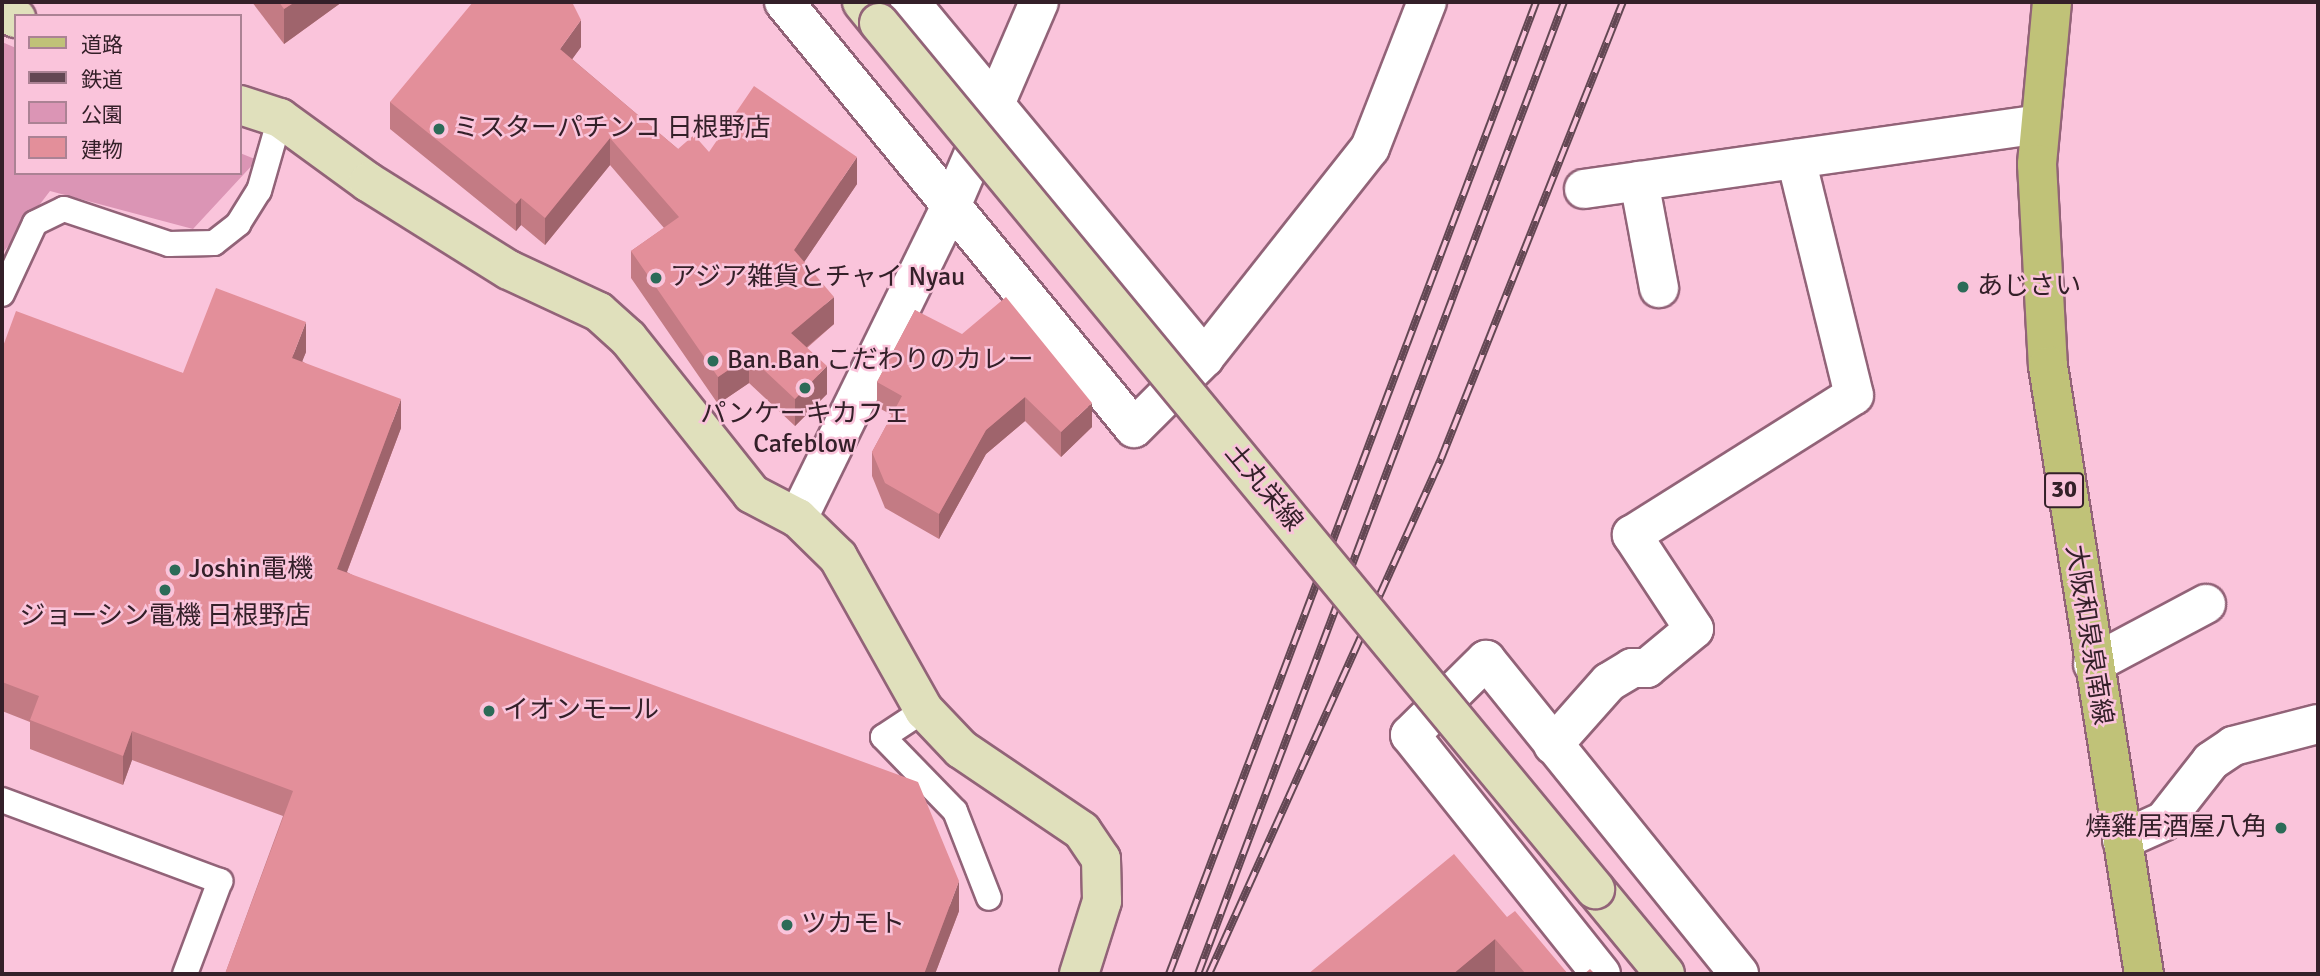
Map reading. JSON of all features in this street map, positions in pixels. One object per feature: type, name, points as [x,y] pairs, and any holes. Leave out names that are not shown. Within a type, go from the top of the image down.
[{"type":"main road","name":"大阪和泉泉南線","points":[[2052,2],[2039,124],[2048,366],[2144,974]]},
{"type":"street","points":[[784,2],[1134,428],[1204,358],[1370,148],[1426,2]]},
{"type":"street","points":[[910,2],[1204,358]]},
{"type":"street","points":[[798,518],[952,204],[1039,2]]},
{"type":"street","name":"土丸栄線","points":[[870,12],[1665,974]]},
{"type":"street","points":[[242,106],[280,118],[368,182],[509,270],[599,312],[628,338],[752,494],[798,518],[838,557],[924,710],[961,749],[1083,831],[1101,859],[1102,901],[1079,974]]},
{"type":"street","points":[[1584,189],[2039,124]]},
{"type":"street","points":[[1553,745],[1609,682],[1647,668],[1694,629],[1632,535],[1854,395],[1796,159]]},
{"type":"street","points":[[1639,181],[1659,288]]},
{"type":"street","points":[[2093,664],[2206,604]]},
{"type":"street","points":[[1601,974],[1410,735],[1486,660],[1739,974]]},
{"type":"street","points":[[2122,840],[2164,821],[2211,761],[2233,746],[2318,724]]},
{"type":"lane","points":[[2,294],[35,223],[64,209],[169,244],[214,243],[238,224],[259,191],[280,118]]},
{"type":"lane","points":[[924,710],[883,737],[955,811],[989,898]]},
{"type":"lane","points":[[2,800],[220,881],[185,974]]},
{"type":"green space","points":[[2,42],[14,47],[14,175],[242,175],[242,154],[257,160],[193,229],[50,191],[2,254]]},
{"type":"building","points":[[279,2],[295,2],[284,9]]},
{"type":"building","points":[[473,2],[572,2],[581,20],[560,49],[678,149],[694,135],[709,152],[754,86],[857,157],[794,250],[834,297],[791,333],[827,366],[795,399],[749,356],[718,377],[631,251],[679,217],[610,138],[545,218],[521,198],[516,204],[390,102]]},
{"type":"building","points":[[216,288],[306,322],[292,358],[401,399],[337,569],[918,782],[959,881],[924,974],[225,974],[293,791],[132,731],[123,756],[30,720],[39,696],[2,682],[2,349],[16,311],[183,373]]},
{"type":"building","points":[[1006,297],[1092,403],[1061,432],[1025,397],[986,430],[939,514],[885,483],[872,452],[902,396],[877,382],[915,310],[962,334]]},
{"type":"building","points":[[1454,854],[1507,917],[1515,911],[1568,974],[1526,974],[1495,939],[1453,974],[1308,974]]},
{"type":"railway","points":[[1169,974],[1536,2]]},
{"type":"railway","points":[[1198,974],[1564,2]]},
{"type":"railway","points":[[1209,974],[1441,459],[1623,2]]},
{"type":"place","name":"ミスターパチンコ 日根野店","points":[[439,129]]},
{"type":"place","name":"アジア雑貨とチャイ Nyau","points":[[656,278]]},
{"type":"place","name":"あじさい","points":[[1963,287]]},
{"type":"place","name":"Ban.Ban こだわりのカレー","points":[[713,361]]},
{"type":"place","name":"パンケーキカフェ Cafeblow","points":[[805,388]]},
{"type":"place","name":"Joshin電機","points":[[175,570]]},
{"type":"place","name":"ジョーシン電機 日根野店","points":[[165,590]]},
{"type":"place","name":"イオンモール","points":[[489,711]]},
{"type":"place","name":"燒雞居酒屋八角","points":[[2281,828]]},
{"type":"place","name":"ツカモト","points":[[787,925]]}]
